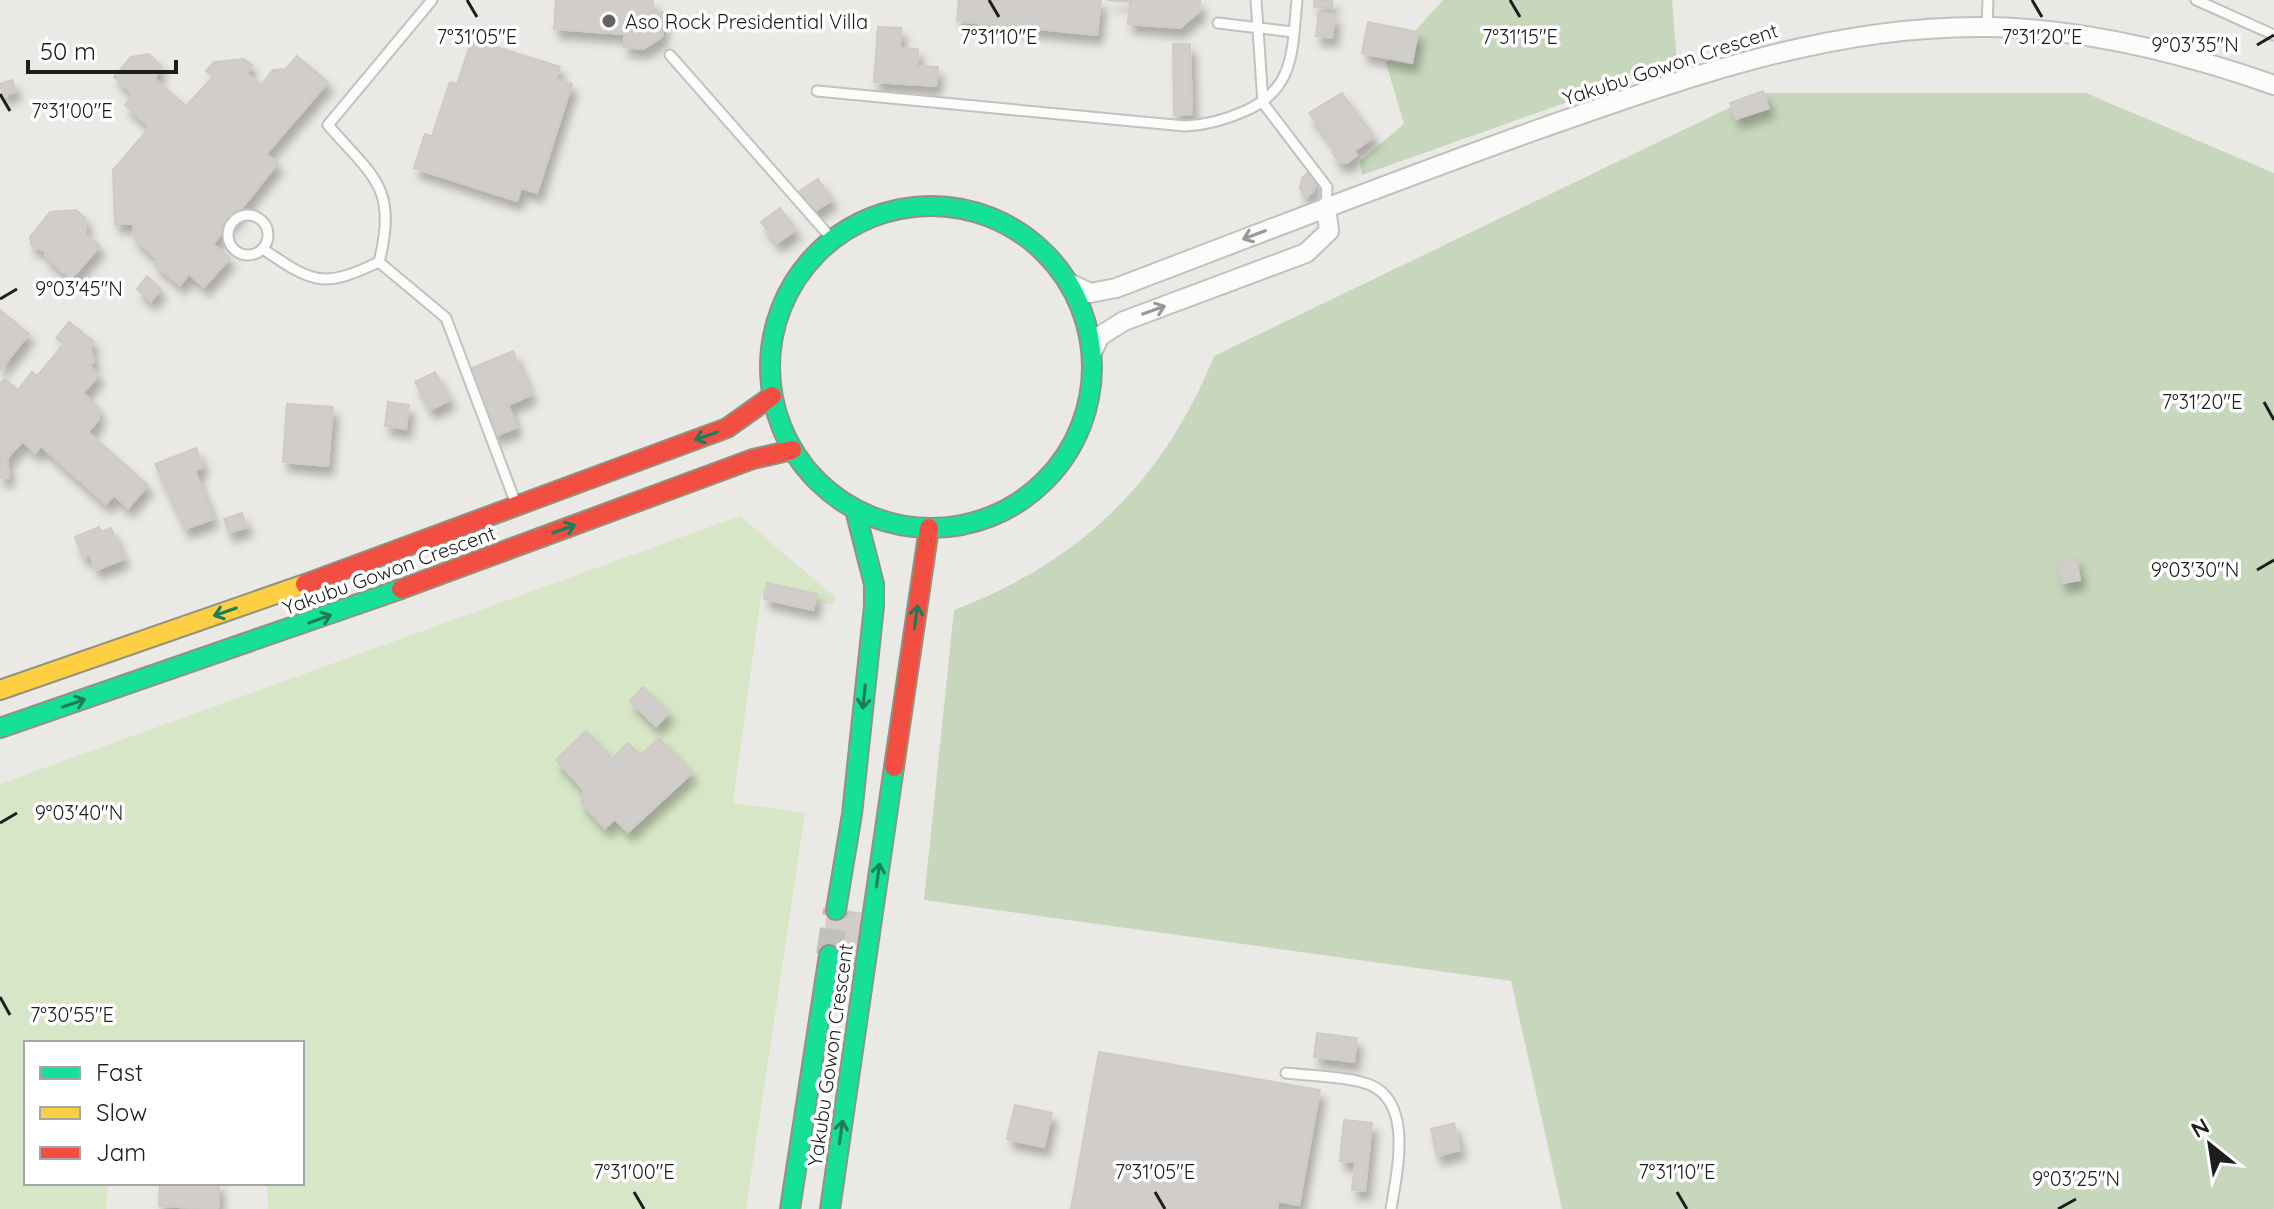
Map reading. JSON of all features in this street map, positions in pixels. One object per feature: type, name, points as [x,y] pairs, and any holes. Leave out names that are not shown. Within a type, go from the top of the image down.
[{"type":"street","name":"Yakubu Gowon Crescent","points":[[1071,284],[1090,293],[1116,288],[1326,207],[1685,78],[1789,48],[1884,32],[1987,27],[2101,38],[2210,62],[2274,85]]},
{"type":"street","points":[[934,205],[988,215],[1035,242],[1071,284],[1085,317],[1092,352],[1090,397],[1075,439],[1049,476],[1015,504],[973,522],[929,528],[897,524],[855,510],[819,484],[792,450],[779,424],[772,396],[770,352],[780,309],[801,271],[832,239],[880,213],[934,205]]},
{"type":"street","points":[[1092,352],[1100,336],[1124,321],[1306,253],[1329,231],[1326,207]]},
{"type":"street","name":"Yakubu Gowon Crescent","points":[[0,690],[277,594],[727,428],[747,417],[772,396]]},
{"type":"street","name":"Yakubu Gowon Crescent","points":[[0,728],[292,629],[753,459],[792,450]]},
{"type":"street","points":[[836,910],[852,814],[874,606],[874,584],[855,510]]},
{"type":"street","name":"Yakubu Gowon Crescent","points":[[830,1209],[929,528]]},
{"type":"street","points":[[790,1209],[829,955]]},
{"type":"lane","points":[[263,249],[308,279],[346,278],[379,262],[388,228],[382,188],[328,125],[432,0]]},
{"type":"lane","points":[[1256,0],[1263,103],[1327,187],[1326,207]]},
{"type":"lane","points":[[817,91],[1185,126],[1207,125],[1263,103],[1279,89],[1291,58],[1297,0]]},
{"type":"lane","points":[[1987,27],[1988,0]]},
{"type":"lane","points":[[2196,0],[2274,35]]},
{"type":"lane","points":[[1218,23],[1293,32]]},
{"type":"lane","points":[[670,55],[832,239]]},
{"type":"lane","points":[[242,215],[255,216],[265,224],[268,237],[263,249],[244,255],[232,248],[227,236],[231,223],[242,215]]},
{"type":"lane","points":[[379,262],[446,318],[516,504]]},
{"type":"lane","points":[[1286,1073],[1364,1082],[1384,1094],[1395,1115],[1400,1149],[1391,1209]]},
{"type":"green space","points":[[1443,0],[1672,0],[1677,63],[1362,175],[1360,161],[1404,124],[1386,63]]},
{"type":"green space","points":[[1760,93],[2086,93],[2274,173],[2274,1209],[1562,1209],[1511,981],[924,900],[954,610],[1000,590],[1041,567],[1079,541],[1112,512],[1143,479],[1170,442],[1214,356]]},
{"type":"green space","points":[[740,516],[836,598],[833,604],[761,596],[733,803],[805,813],[746,1209],[268,1209],[267,1185],[304,1185],[304,1041],[24,1041],[24,1185],[108,1185],[106,1209],[0,1209],[0,784]]},
{"type":"building","name":"Aso Rock Presidential Villa","points":[[556,0],[653,0],[652,12],[664,13],[662,37],[643,49],[624,47],[625,34],[554,29]]},
{"type":"building","points":[[959,0],[1101,0],[1097,35],[957,21]]},
{"type":"building","points":[[1107,0],[1200,0],[1199,12],[1180,28],[1128,24],[1130,2]]},
{"type":"building","points":[[1314,0],[1332,0],[1332,7],[1314,7]]},
{"type":"building","points":[[1319,13],[1335,15],[1332,38],[1316,36]]},
{"type":"building","points":[[1368,22],[1418,32],[1412,63],[1362,53]]},
{"type":"building","points":[[878,27],[901,28],[900,48],[918,49],[917,66],[938,67],[936,86],[874,82]]},
{"type":"building","points":[[472,39],[560,67],[556,79],[572,84],[537,193],[521,188],[517,201],[414,168],[425,134],[432,136],[450,82],[457,84]]},
{"type":"building","points":[[1173,44],[1190,44],[1192,114],[1174,115]]},
{"type":"building","points":[[149,54],[161,66],[155,79],[186,106],[213,77],[206,71],[214,62],[244,59],[252,65],[246,73],[261,85],[273,70],[286,69],[297,56],[328,82],[266,154],[278,163],[213,244],[230,258],[204,287],[189,274],[180,285],[154,263],[157,259],[134,238],[133,224],[115,224],[113,170],[150,127],[125,105],[134,95],[114,77],[131,57]]},
{"type":"building","points":[[12,80],[16,91],[3,96],[0,84]]},
{"type":"building","points":[[1763,91],[1769,108],[1736,119],[1730,103]]},
{"type":"building","points":[[1342,93],[1374,137],[1354,151],[1357,155],[1347,163],[1339,162],[1332,152],[1336,149],[1309,113]]},
{"type":"building","points":[[1309,172],[1316,181],[1313,192],[1305,197],[1300,188],[1302,178]]},
{"type":"building","points":[[818,179],[832,200],[812,213],[798,192]]},
{"type":"building","points":[[780,208],[796,230],[777,243],[761,222]]},
{"type":"building","points":[[76,210],[85,218],[86,234],[100,246],[71,279],[46,257],[45,251],[31,245],[30,237],[50,212]]},
{"type":"building","points":[[147,276],[161,289],[151,301],[137,289]]},
{"type":"building","points":[[0,310],[29,334],[0,370]]},
{"type":"building","points":[[69,322],[94,342],[90,347],[94,361],[90,366],[99,375],[83,393],[97,406],[99,419],[88,432],[148,485],[128,508],[114,495],[106,504],[41,446],[35,453],[23,441],[7,458],[9,477],[0,478],[0,384],[5,379],[18,390],[32,372],[37,376],[64,344],[56,338]]},
{"type":"building","points":[[513,351],[531,395],[508,405],[517,427],[495,436],[467,370]]},
{"type":"building","points":[[435,372],[450,400],[430,410],[415,382]]},
{"type":"building","points":[[388,402],[409,405],[406,429],[385,426]]},
{"type":"building","points":[[287,404],[333,407],[328,466],[283,462]]},
{"type":"building","points":[[196,448],[203,467],[195,471],[213,519],[185,529],[155,464]]},
{"type":"building","points":[[242,513],[247,527],[229,533],[224,519]]},
{"type":"building","points":[[99,527],[101,532],[111,528],[124,559],[96,570],[90,555],[83,557],[75,537]]},
{"type":"building","points":[[2076,558],[2080,580],[2062,583],[2058,562]]},
{"type":"building","points":[[767,583],[817,594],[813,610],[764,599]]},
{"type":"building","points":[[643,687],[669,713],[656,726],[630,701]]},
{"type":"building","points":[[586,731],[612,759],[628,743],[640,756],[659,738],[692,773],[628,832],[615,819],[605,828],[581,802],[584,790],[556,760]]},
{"type":"building","points":[[829,909],[865,914],[858,960],[822,954]]},
{"type":"building","points":[[1317,1033],[1357,1038],[1354,1062],[1314,1057]]},
{"type":"building","points":[[1099,1052],[1320,1090],[1299,1205],[1278,1201],[1277,1209],[1071,1209]]},
{"type":"building","points":[[1015,1105],[1052,1113],[1044,1147],[1007,1139]]},
{"type":"building","points":[[1344,1120],[1372,1123],[1365,1191],[1352,1190],[1355,1162],[1340,1161]]},
{"type":"building","points":[[1454,1123],[1460,1150],[1437,1156],[1431,1129]]},
{"type":"building","points":[[160,1185],[219,1185],[218,1209],[159,1206]]},
{"type":"tunnel","points":[[829,955],[836,910]]},
{"type":"traffic: fast","points":[[931,206],[978,213],[1007,225],[1045,253],[1073,291],[1085,320],[1092,367],[1085,414],[1073,443],[1045,481],[1007,509],[978,521],[931,528],[884,521],[855,509],[817,481],[789,443],[777,414],[770,367],[777,320],[789,291],[817,253],[855,225],[884,213],[931,206]]},
{"type":"traffic: fast","points":[[836,910],[852,814],[874,606],[874,584],[855,510]]},
{"type":"traffic: fast","points":[[0,728],[401,589]]},
{"type":"traffic: fast","points":[[830,1209],[894,767]]},
{"type":"traffic: fast","points":[[790,1209],[829,955]]},
{"type":"traffic: slow","points":[[0,690],[305,584]]},
{"type":"traffic: jam","points":[[305,584],[727,428],[772,396]]},
{"type":"traffic: jam","points":[[401,589],[753,459],[792,450]]},
{"type":"traffic: jam","points":[[894,767],[929,528]]},
{"type":"place","name":"Aso Rock Presidential Villa","points":[[609,21]]}]
